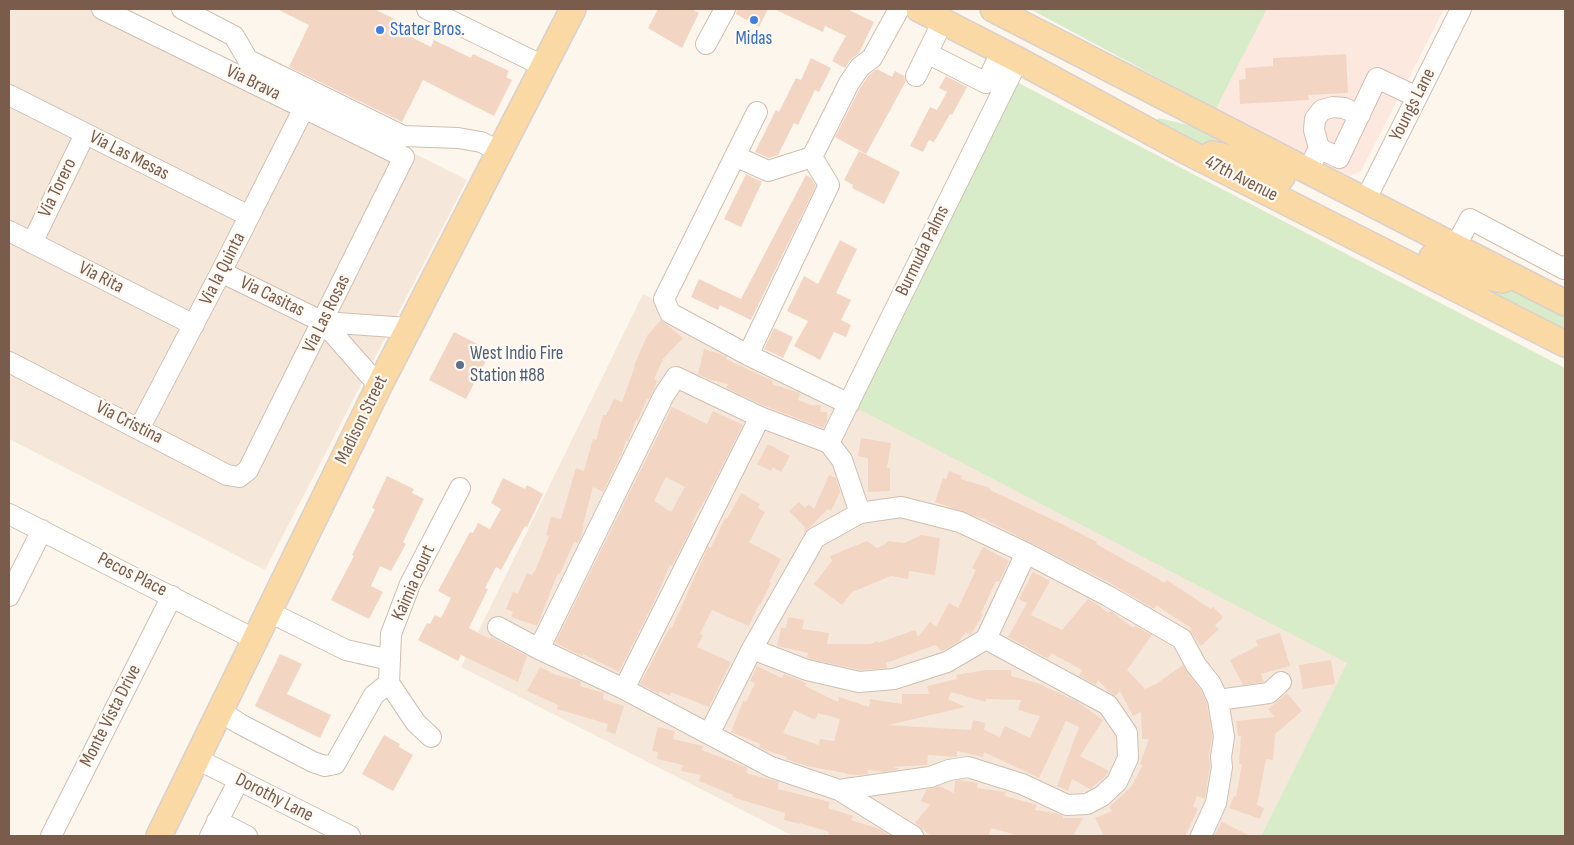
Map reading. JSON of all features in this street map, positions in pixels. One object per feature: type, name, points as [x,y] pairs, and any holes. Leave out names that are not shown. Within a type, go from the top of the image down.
[{"type":"main road","name":"Madison Street","points":[[159,836],[408,328],[573,9]]},
{"type":"main road","name":"47th Avenue","points":[[919,9],[1010,55],[1182,148],[1565,344]]},
{"type":"main road","name":"47th Avenue","points":[[992,9],[1548,294]]},
{"type":"main road","points":[[1010,55],[1032,29]]},
{"type":"main road","points":[[1182,148],[1254,163],[1339,206],[1352,207],[1365,201]]},
{"type":"main road","points":[[1368,244],[1364,237],[1365,232],[1369,228],[1376,228],[1461,272],[1548,294]]},
{"type":"street","name":"Via Brava","points":[[102,9],[404,157]]},
{"type":"street","points":[[182,9],[234,36],[248,60],[403,136],[458,138],[481,142],[499,151]]},
{"type":"street","points":[[427,9],[544,66]]},
{"type":"street","points":[[706,44],[725,9]]},
{"type":"street","points":[[735,156],[768,171],[812,157],[849,83],[860,67],[872,58],[898,9]]},
{"type":"street","name":"Youngs Lane","points":[[1365,201],[1461,9]]},
{"type":"street","points":[[916,76],[943,21]]},
{"type":"street","points":[[927,53],[986,83],[1010,55]]},
{"type":"street","name":"Burmuda Palms","points":[[829,443],[849,404],[1010,55]]},
{"type":"street","points":[[1360,115],[1344,108],[1333,107],[1322,110],[1315,119],[1314,130],[1315,140],[1319,148],[1339,158],[1360,115],[1377,78],[1417,98]]},
{"type":"street","name":"Via Las Mesas","points":[[9,95],[249,216]]},
{"type":"street","name":"Via la Quinta","points":[[139,429],[304,108]]},
{"type":"street","points":[[757,112],[664,298],[670,313],[748,355],[849,404]]},
{"type":"street","name":"Via Torero","points":[[32,243],[85,134]]},
{"type":"street","points":[[1308,171],[1319,148]]},
{"type":"street","name":"Via Las Rosas","points":[[248,470],[404,157]]},
{"type":"street","points":[[748,355],[829,185],[812,157]]},
{"type":"street","points":[[1456,247],[1470,219],[1562,266],[1548,294]]},
{"type":"street","name":"Via Rita","points":[[9,231],[194,325]]},
{"type":"street","name":"Via Casitas","points":[[221,272],[323,322],[408,328]]},
{"type":"street","name":"Via Casitas","points":[[323,322],[379,386]]},
{"type":"street","name":"Via Cristina","points":[[9,362],[227,475],[239,477],[248,470]]},
{"type":"street","points":[[539,648],[664,395],[676,377],[760,417],[829,443],[842,460],[860,513]]},
{"type":"street","points":[[624,689],[760,417]]},
{"type":"street","name":"Kaimia court","points":[[389,684],[391,634],[410,584],[460,488]]},
{"type":"street","points":[[709,734],[752,649],[815,538],[860,513],[901,507],[960,522],[1026,553],[1108,596],[1182,639],[1196,665],[1211,684],[1218,700],[1224,737],[1221,757],[1222,768],[1216,804],[1201,836]]},
{"type":"street","name":"Pecos Place","points":[[9,514],[254,639]]},
{"type":"street","points":[[9,596],[42,530]]},
{"type":"street","points":[[752,649],[807,670],[859,682],[894,679],[947,662],[986,640],[1026,553]]},
{"type":"street","name":"Monte Vista Drive","points":[[51,836],[172,596]]},
{"type":"street","points":[[268,611],[346,650],[390,660]]},
{"type":"street","points":[[498,627],[624,689],[771,768],[839,790],[913,836]]},
{"type":"street","points":[[839,790],[930,777],[949,770],[968,767],[1022,784],[1068,805],[1087,804],[1102,796],[1117,782],[1128,758],[1128,733],[1108,705],[986,640]]},
{"type":"street","points":[[1218,700],[1269,693],[1281,682]]},
{"type":"street","points":[[220,711],[240,724],[313,762],[326,766],[335,764],[374,695],[389,684],[416,723],[431,737]]},
{"type":"street","name":"Dorothy Lane","points":[[198,759],[350,836]]},
{"type":"street","points":[[239,780],[214,829],[247,836]]},
{"type":"shaded area","points":[[9,9],[128,9],[467,180],[265,570],[9,439]]},
{"type":"shaded area","points":[[1267,9],[1444,9],[1361,171],[1350,176],[1216,109]]},
{"type":"shaded area","points":[[643,294],[1348,663],[1261,836],[793,836],[461,667]]},
{"type":"green space","points":[[1030,9],[1267,9],[1216,109]]},
{"type":"green space","points":[[1009,78],[1565,368],[1565,836],[1261,836],[1347,663],[849,404]]},
{"type":"green space","points":[[1158,118],[1198,127],[1243,150],[1241,154],[1200,145],[1157,123]]},
{"type":"green space","points":[[1485,283],[1505,286],[1565,315],[1565,332],[1483,290]]},
{"type":"building","points":[[277,9],[374,9],[413,28],[409,36],[431,47],[434,40],[471,58],[473,54],[509,71],[506,77],[512,80],[494,116],[423,80],[402,122],[289,67],[309,25]]},
{"type":"building","points":[[658,9],[692,9],[699,13],[682,48],[648,28]]},
{"type":"building","name":"Midas","points":[[737,9],[768,9],[759,27],[736,14]]},
{"type":"building","points":[[774,9],[847,9],[874,22],[859,53],[850,60],[845,68],[832,61],[846,36],[825,26],[823,32]]},
{"type":"building","points":[[1346,54],[1348,93],[1308,95],[1309,100],[1240,104],[1239,80],[1246,79],[1245,68],[1273,66],[1273,58]]},
{"type":"building","points":[[811,58],[831,68],[819,92],[815,90],[798,125],[794,123],[778,155],[769,158],[755,152],[776,110],[779,112],[796,78],[801,80]]},
{"type":"building","points":[[877,69],[892,77],[895,71],[904,76],[906,81],[866,154],[835,137],[860,88],[869,75]]},
{"type":"building","points":[[946,76],[967,87],[952,115],[950,114],[934,142],[929,140],[923,152],[910,146],[930,107],[937,110],[947,92],[939,88]]},
{"type":"building","points":[[859,151],[900,172],[884,204],[852,188],[853,185],[844,180]]},
{"type":"building","points":[[746,174],[762,182],[741,227],[724,219]]},
{"type":"building","points":[[806,175],[811,178],[816,186],[751,320],[720,305],[718,310],[691,297],[699,279],[741,299]]},
{"type":"building","points":[[840,240],[857,249],[836,293],[851,300],[841,320],[851,325],[846,337],[834,332],[820,360],[794,346],[808,321],[787,311],[804,276],[818,284]]},
{"type":"building","points":[[661,320],[683,338],[663,359],[654,379],[657,381],[654,389],[649,399],[647,399],[638,420],[636,420],[628,441],[626,440],[622,453],[603,492],[593,487],[581,537],[578,543],[574,542],[560,574],[558,573],[537,626],[511,617],[513,612],[506,609],[513,592],[518,594],[527,573],[532,575],[536,569],[549,536],[546,535],[551,517],[561,519],[576,468],[584,471],[593,439],[596,440],[603,415],[606,415],[614,399],[622,402],[634,366],[647,336]]},
{"type":"building","points":[[774,328],[793,337],[783,358],[764,349]]},
{"type":"building","name":"West Indio Fire Station #88","points":[[454,332],[491,351],[466,399],[429,380]]},
{"type":"building","points":[[704,349],[727,357],[726,359],[773,381],[772,384],[800,393],[798,400],[811,405],[821,405],[820,412],[827,412],[827,421],[823,428],[765,406],[726,388],[728,384],[708,379],[698,374]]},
{"type":"building","points":[[672,407],[707,424],[713,411],[743,425],[692,522],[694,523],[672,566],[670,565],[619,672],[583,654],[582,656],[555,643]],"holes":[[[666,477],[685,487],[671,512],[654,501]]]},
{"type":"building","points":[[861,438],[891,443],[887,468],[890,468],[890,491],[868,492],[868,458],[858,456]]},
{"type":"building","points":[[768,444],[790,456],[781,472],[773,467],[771,471],[757,464]]},
{"type":"building","points":[[949,471],[962,476],[961,479],[990,488],[990,490],[1097,542],[1096,544],[1164,583],[1167,580],[1211,609],[1213,607],[1223,617],[1215,626],[1219,629],[1201,646],[1189,630],[1191,628],[1156,605],[1154,609],[1110,583],[984,519],[935,502],[943,478],[946,480]]},
{"type":"building","points":[[829,475],[836,478],[840,492],[831,511],[828,509],[804,533],[805,527],[789,511],[799,502],[805,508],[809,504],[814,509]]},
{"type":"building","points":[[387,476],[414,489],[412,493],[424,499],[403,542],[406,544],[391,571],[380,566],[371,586],[383,592],[369,619],[331,600],[354,556],[352,555],[375,509],[372,508]]},
{"type":"building","points":[[503,478],[525,489],[527,485],[543,494],[527,527],[525,526],[501,570],[496,567],[485,588],[488,589],[469,628],[527,656],[518,682],[461,655],[458,661],[418,640],[427,623],[430,624],[435,615],[441,618],[451,598],[438,591],[470,532],[473,533],[478,523],[490,529],[501,509],[491,503]]},
{"type":"building","points":[[741,493],[760,504],[758,508],[765,512],[749,542],[781,559],[749,626],[712,610],[700,634],[703,635],[697,647],[731,662],[709,707],[671,692],[670,696],[660,691],[659,694],[640,684],[670,627],[672,628],[708,547],[711,548],[725,518],[727,519]]},
{"type":"building","points":[[921,535],[940,538],[935,575],[909,571],[908,579],[891,576],[852,592],[842,605],[814,584],[832,561],[830,556],[867,541],[877,548],[888,541],[905,543]]},
{"type":"building","points":[[983,547],[1009,561],[999,582],[996,581],[981,613],[983,614],[972,633],[970,635],[966,632],[958,642],[942,651],[935,645],[886,663],[887,668],[860,670],[810,659],[807,657],[808,653],[777,646],[781,628],[786,628],[788,617],[804,620],[802,629],[829,633],[827,644],[870,644],[878,641],[878,643],[915,630],[918,637],[930,622],[936,627],[949,603],[958,608],[976,570],[972,568]]},
{"type":"building","points":[[1033,572],[1050,581],[1031,615],[1062,630],[1088,599],[1108,613],[1111,611],[1133,628],[1135,626],[1152,635],[1127,670],[1145,689],[1156,684],[1183,665],[1201,690],[1207,704],[1212,737],[1209,755],[1210,767],[1205,799],[1197,796],[1193,806],[1198,809],[1185,836],[1104,836],[1095,818],[1112,811],[1109,807],[1131,787],[1143,765],[1140,764],[1149,739],[1142,739],[1141,712],[1133,716],[1120,691],[1115,696],[1098,680],[1096,685],[1079,676],[1082,670],[1051,653],[1048,659],[1008,637],[1027,603],[1019,599]]},
{"type":"building","points":[[1280,633],[1290,666],[1261,674],[1264,682],[1243,685],[1230,660],[1258,646],[1256,640]]},
{"type":"building","points":[[280,654],[302,664],[287,694],[331,715],[320,738],[255,706]]},
{"type":"building","points":[[1331,660],[1335,684],[1303,689],[1299,665]]},
{"type":"building","points":[[757,666],[782,678],[784,674],[806,683],[805,686],[838,702],[839,697],[869,707],[870,699],[902,704],[902,694],[929,694],[927,686],[957,679],[956,675],[985,670],[1011,670],[1011,676],[1037,683],[1076,701],[1103,720],[1080,756],[1109,771],[1106,776],[1090,789],[1072,779],[1068,791],[1057,786],[1079,727],[1066,721],[1039,778],[984,752],[983,757],[957,751],[957,757],[928,755],[927,765],[893,767],[900,769],[884,772],[868,770],[868,774],[860,775],[845,774],[807,766],[765,750],[759,747],[760,744],[731,732],[743,701],[746,702],[755,683],[750,681]],"holes":[[[951,692],[986,702],[986,699],[1021,700],[1018,710],[1040,716],[1030,738],[1005,726],[1000,737],[984,730],[985,723],[973,720],[971,730],[888,725],[965,707],[948,699]],[[794,710],[815,720],[818,713],[840,719],[834,741],[820,739],[819,745],[783,733]]]},
{"type":"building","points":[[540,667],[556,675],[577,680],[581,682],[580,686],[604,693],[603,699],[624,706],[615,734],[606,731],[608,724],[557,709],[558,705],[527,691]]},
{"type":"building","points":[[1287,693],[1302,711],[1275,734],[1273,760],[1266,759],[1257,805],[1264,808],[1260,819],[1229,808],[1234,796],[1236,797],[1242,764],[1239,764],[1241,736],[1238,736],[1236,721],[1275,717],[1268,709]]},
{"type":"building","points":[[658,727],[675,731],[673,739],[703,746],[702,750],[748,768],[746,773],[779,782],[778,789],[830,802],[828,808],[853,816],[851,820],[880,829],[891,836],[834,836],[828,834],[829,832],[784,820],[785,813],[732,797],[733,795],[699,781],[701,775],[681,771],[683,765],[657,759],[658,752],[652,751]]},
{"type":"building","points":[[384,735],[400,744],[399,747],[413,755],[393,791],[362,774]]},
{"type":"building","points":[[955,781],[978,783],[977,788],[1006,792],[1005,796],[1037,805],[1035,810],[1055,813],[1063,816],[1063,818],[1083,818],[1073,836],[1020,836],[991,828],[988,836],[931,836],[915,823],[930,805],[921,801],[926,790],[939,786],[954,793]]},
{"type":"building","points":[[1222,822],[1250,836],[1214,836]]},
{"type":"place","name":"Midas","points":[[754,20]]},
{"type":"place","name":"Stater Bros.","points":[[380,30]]},
{"type":"place","name":"West Indio Fire Station #88","points":[[460,365]]}]
